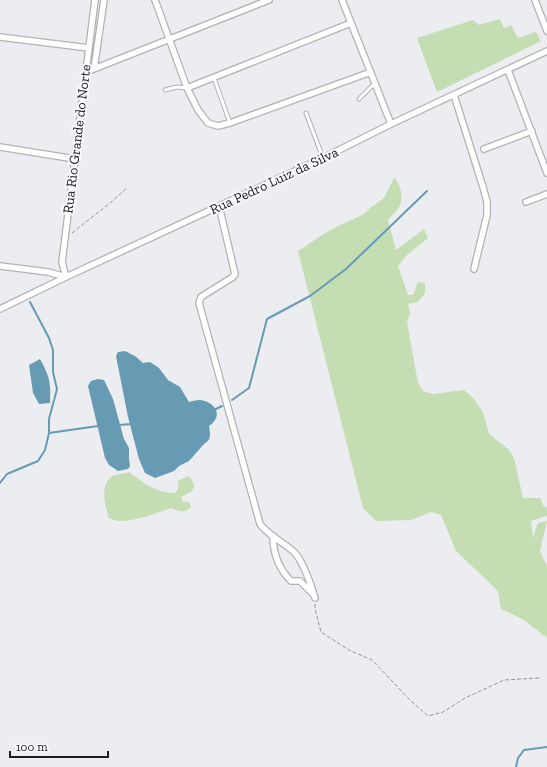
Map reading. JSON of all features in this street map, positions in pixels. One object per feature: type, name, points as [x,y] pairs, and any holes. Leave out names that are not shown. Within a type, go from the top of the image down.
[{"type":"street","name":"Rua Rio Grande do Norte","points":[[66,277],[62,262],[95,0]]},
{"type":"street","points":[[94,69],[104,0]]},
{"type":"street","points":[[155,0],[187,88],[198,110],[208,123],[218,126],[230,123],[370,72]]},
{"type":"street","points":[[86,72],[269,0]]},
{"type":"street","points":[[342,0],[391,124]]},
{"type":"street","points":[[535,0],[547,31]]},
{"type":"street","points":[[187,88],[351,23]]},
{"type":"street","points":[[0,37],[89,48]]},
{"type":"street","name":"Rua Pedro Luiz da Silva","points":[[0,309],[323,158],[391,124],[547,51]]},
{"type":"street","points":[[508,70],[547,173]]},
{"type":"street","points":[[454,95],[487,202],[487,215],[474,269]]},
{"type":"street","points":[[484,148],[532,131]]},
{"type":"street","points":[[0,147],[75,159]]},
{"type":"street","points":[[526,202],[547,194]]},
{"type":"street","points":[[219,206],[235,274],[233,277],[201,296],[198,303],[260,524],[266,532],[295,554],[307,575],[316,598]]},
{"type":"street","points":[[0,266],[48,272],[66,277]]},
{"type":"street","points":[[273,536],[273,545],[276,556],[284,574],[291,581],[300,581],[316,598]]},
{"type":"lane","points":[[214,78],[230,123]]},
{"type":"lane","points":[[359,99],[375,83]]},
{"type":"lane","points":[[165,90],[177,87],[187,88]]},
{"type":"lane","points":[[306,113],[323,158]]},
{"type":"path","points":[[65,235],[76,230],[127,188]]},
{"type":"path","points":[[316,598],[315,609],[321,632],[349,650],[372,660],[428,716],[443,712],[466,698],[504,680],[539,678]]},
{"type":"green space","points":[[500,19],[504,28],[511,25],[518,38],[536,32],[541,41],[437,92],[417,38],[473,20],[479,25]]},
{"type":"green space","points":[[394,178],[400,187],[401,202],[398,209],[388,220],[396,250],[424,229],[428,238],[407,255],[398,266],[408,295],[413,295],[418,282],[425,283],[425,293],[418,302],[408,304],[410,314],[407,322],[418,383],[423,391],[433,394],[464,390],[473,398],[483,412],[489,434],[509,450],[514,458],[523,498],[540,498],[543,505],[547,508],[547,516],[531,521],[533,538],[538,523],[547,521],[540,551],[547,566],[547,638],[524,620],[501,609],[498,591],[456,551],[441,515],[431,512],[411,520],[376,521],[363,508],[298,251],[330,230],[364,214],[384,198]]},
{"type":"green space","points":[[129,472],[150,487],[169,493],[175,493],[178,489],[178,481],[188,476],[192,480],[194,486],[192,491],[181,497],[183,502],[189,502],[191,507],[186,511],[179,511],[171,508],[131,520],[122,521],[109,518],[104,496],[106,484],[113,476]]},
{"type":"water","points":[[125,351],[135,356],[143,363],[150,362],[159,368],[168,380],[180,387],[189,402],[198,400],[204,401],[213,406],[217,413],[214,422],[209,426],[210,436],[207,442],[189,461],[179,466],[174,471],[155,478],[145,473],[139,459],[128,417],[116,356],[118,352]]},
{"type":"water","points":[[40,359],[49,380],[50,403],[39,404],[33,393],[29,365]]},
{"type":"water","points":[[98,379],[104,380],[113,399],[124,439],[129,448],[130,466],[128,469],[118,471],[109,465],[105,458],[88,386],[91,381]]},
{"type":"waterway","points":[[232,400],[249,388],[267,319],[310,296],[346,269],[427,191]]},
{"type":"waterway","points":[[0,483],[7,474],[38,461],[45,450],[49,433],[49,419],[57,389],[53,372],[53,350],[49,338],[30,302]]},
{"type":"waterway","points":[[214,410],[222,406]]},
{"type":"waterway","points":[[119,425],[132,424]]},
{"type":"waterway","points":[[49,433],[98,426]]},
{"type":"waterway","points":[[516,767],[518,758],[524,750],[547,747]]}]
